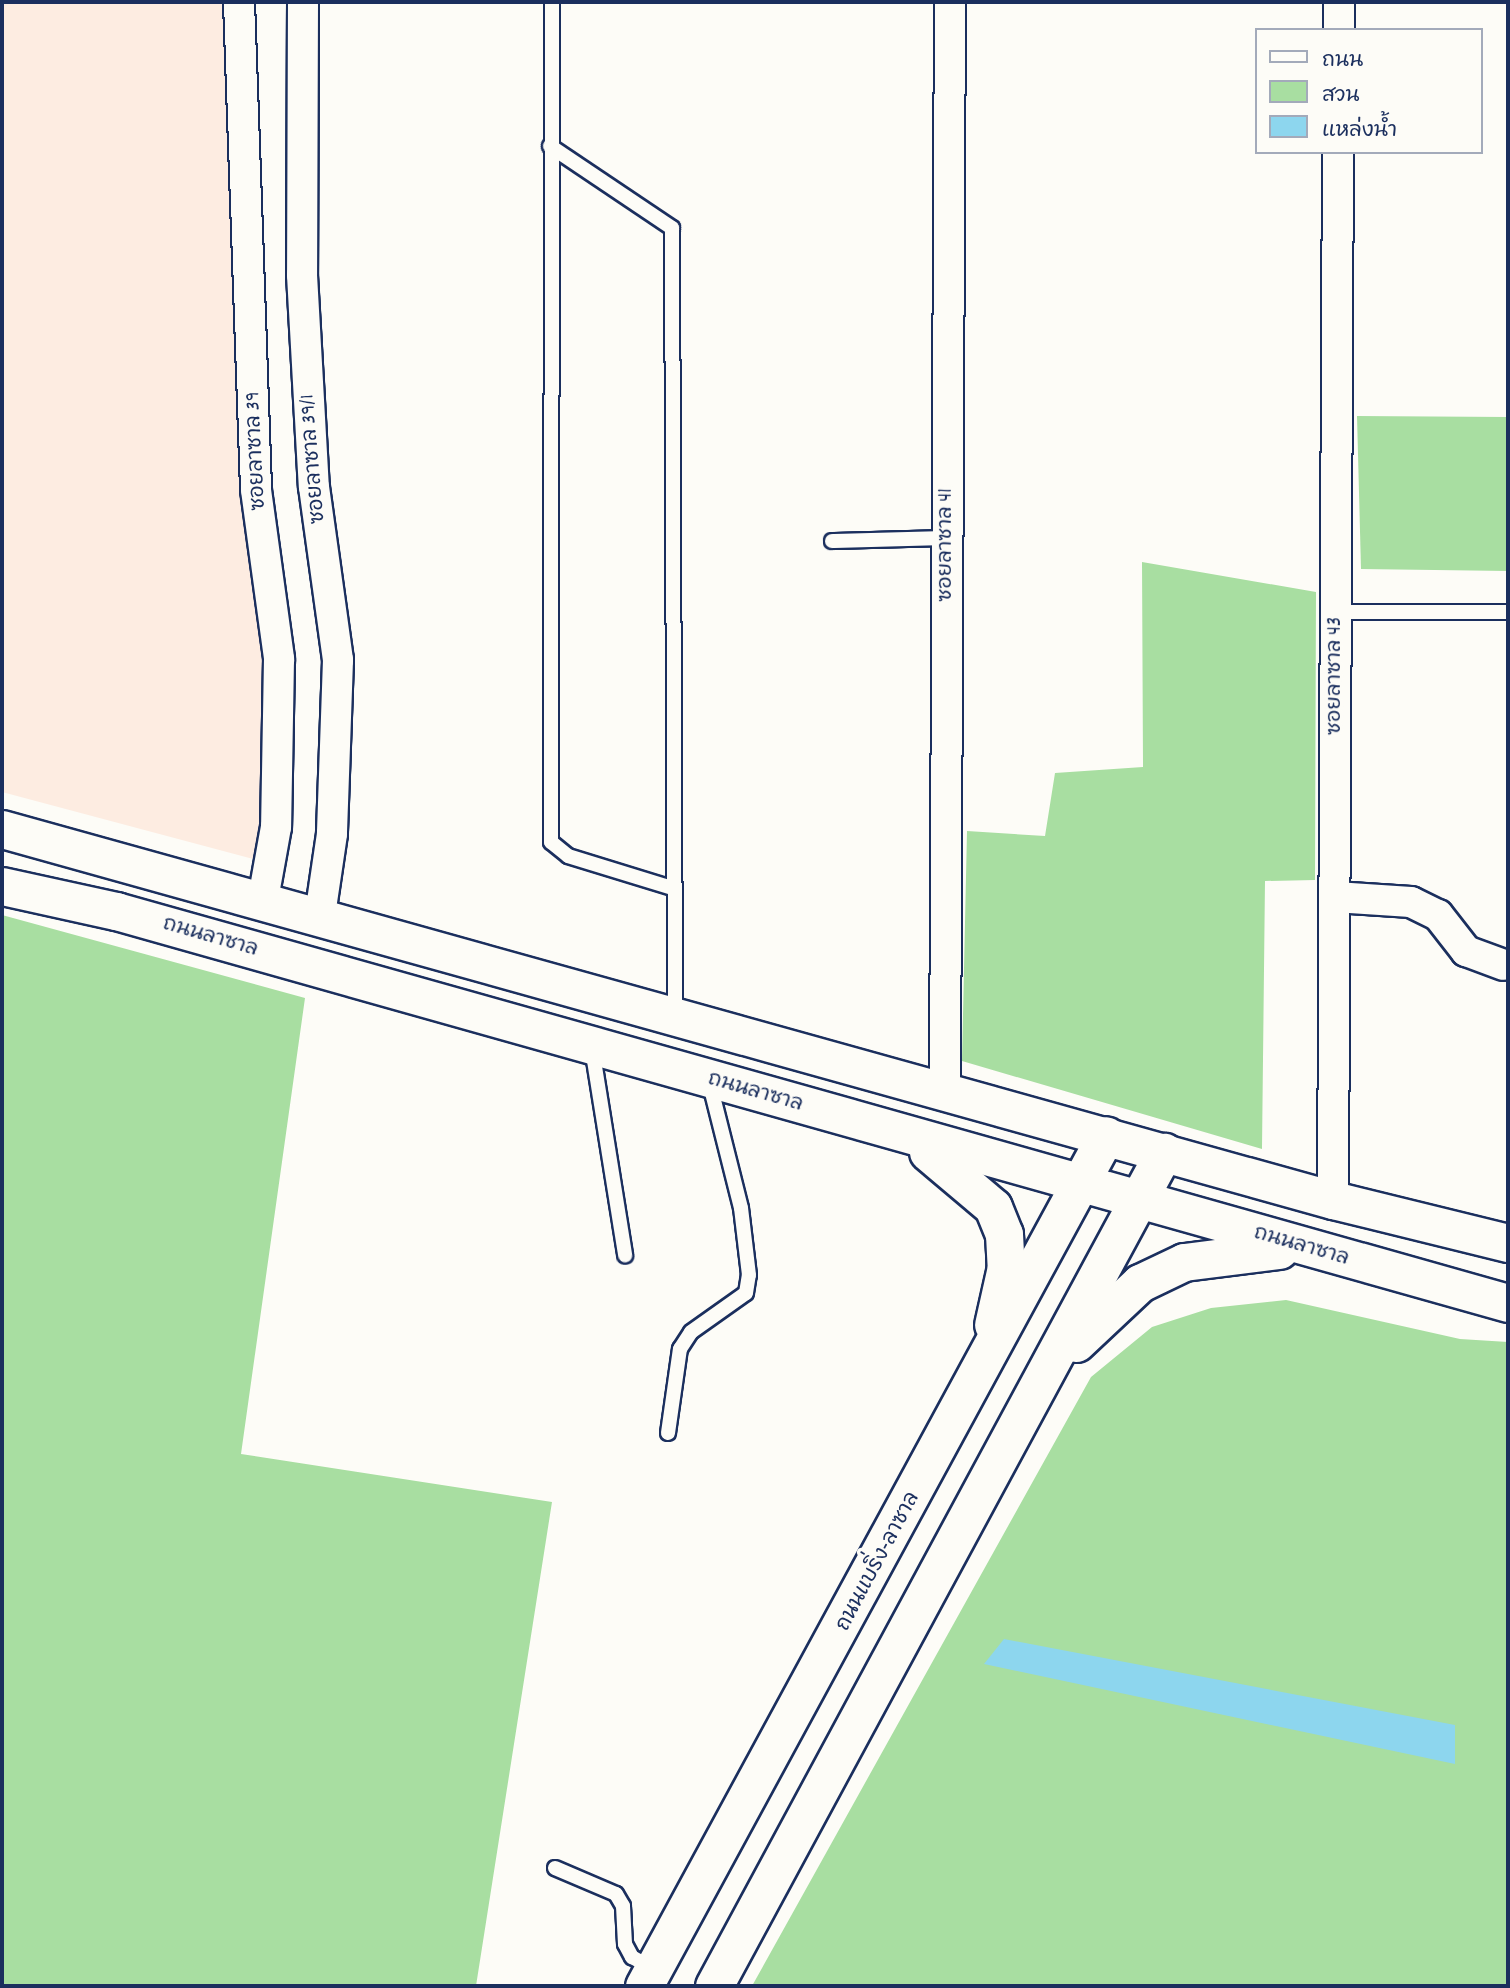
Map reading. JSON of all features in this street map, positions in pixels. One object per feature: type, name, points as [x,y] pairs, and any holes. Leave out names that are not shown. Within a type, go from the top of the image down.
[{"type":"street","name":"ซอยลาซาล 39","points":[[239,2],[256,490],[279,659],[276,827],[263,899]]},
{"type":"street","name":"ซอยลาซาล 39/1","points":[[303,2],[302,275],[314,487],[338,660],[332,834],[320,915]]},
{"type":"street","name":"ซอยลาซาล 41","points":[[945,1089],[950,2]]},
{"type":"street","points":[[1339,2],[1339,28]]},
{"type":"street","name":"ซอยลาซาล 43","points":[[1333,1200],[1338,154]]},
{"type":"street","points":[[2,829],[675,1013],[1333,1200],[1508,1243]]},
{"type":"street","points":[[116,911],[129,863]]},
{"type":"street","name":"ถนนลาซาล","points":[[2,886],[116,911],[1082,1186],[1508,1303]]},
{"type":"street","points":[[1335,897],[1411,902],[1438,915],[1466,951],[1504,965]]},
{"type":"street","points":[[863,1124],[917,1145],[960,1173],[993,1207],[1004,1234],[998,1306],[965,1402]]},
{"type":"street","name":"ถนนแบริ่ง-ลาซาล","points":[[649,1978],[965,1402],[1082,1186],[1106,1135]]},
{"type":"street","points":[[714,1986],[1164,1152]]},
{"type":"street","points":[[1029,1406],[1104,1315],[1140,1283],[1184,1262],[1280,1250],[1352,1261]]},
{"type":"lane","points":[[552,2],[551,842],[568,856],[675,889]]},
{"type":"lane","points":[[550,146],[672,228],[675,1013]]},
{"type":"lane","points":[[832,541],[947,538]]},
{"type":"lane","points":[[1336,612],[1508,612]]},
{"type":"lane","points":[[592,1046],[625,1255]]},
{"type":"lane","points":[[668,1433],[680,1349],[691,1332],[746,1293],[749,1275],[741,1208],[708,1080]]},
{"type":"lane","points":[[555,1868],[616,1894],[623,1906],[625,1944],[649,1978]]},
{"type":"shaded area","points":[[2,2],[228,2],[268,657],[265,826],[257,860],[2,792]]},
{"type":"green space","points":[[1357,416],[1508,417],[1508,571],[1361,569]]},
{"type":"green space","points":[[1142,562],[1316,592],[1315,880],[1265,881],[1262,1149],[962,1061],[967,831],[1045,836],[1055,773],[1143,767]]},
{"type":"green space","points":[[2,915],[305,998],[241,1454],[552,1502],[476,1986],[2,1986]]},
{"type":"green space","points":[[1286,1300],[1460,1339],[1508,1342],[1508,1986],[752,1986],[1091,1377],[1152,1327],[1211,1308]]},
{"type":"water","points":[[1004,1639],[1455,1725],[1455,1764],[984,1664]]}]
